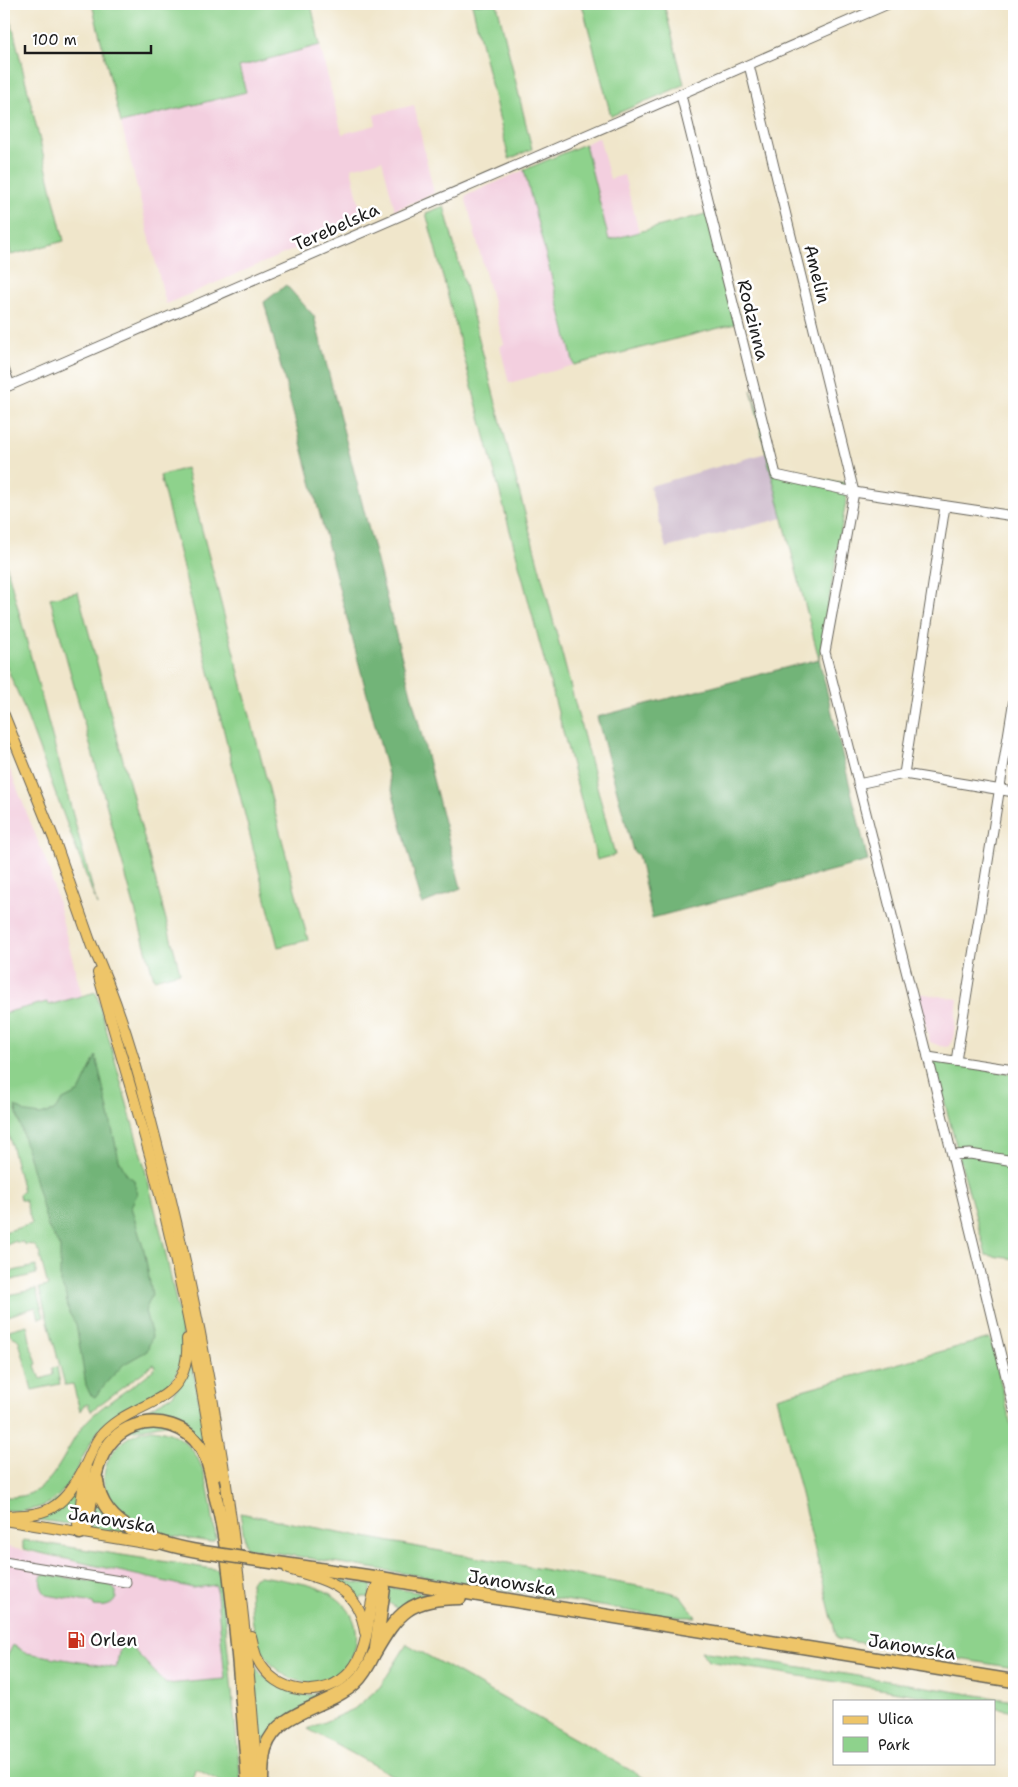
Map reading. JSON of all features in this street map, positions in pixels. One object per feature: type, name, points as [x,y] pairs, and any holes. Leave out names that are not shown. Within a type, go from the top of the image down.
[{"type":"highway","points":[[80,1533],[87,1526],[100,1461],[112,1440],[124,1430],[157,1422],[172,1426],[191,1436],[201,1448],[209,1469],[223,1523],[236,1633],[248,1783]]},
{"type":"highway","points":[[97,1475],[103,1502],[118,1521],[134,1531],[178,1548]]},
{"type":"highway","name":"Janowska","points":[[178,1548],[381,1578],[1014,1681]]},
{"type":"highway","points":[[375,1653],[384,1588],[381,1578]]},
{"type":"highway","points":[[262,1783],[265,1748],[278,1728],[298,1714],[346,1690],[363,1674],[394,1623],[405,1611],[416,1604],[433,1598],[490,1597]]},
{"type":"main road","points":[[4,715],[51,832],[91,943],[108,982],[132,1056],[184,1253],[215,1408],[229,1493],[242,1596],[258,1783]]},
{"type":"main road","points":[[91,943],[150,1159],[181,1286],[205,1410],[223,1523]]},
{"type":"main road","points":[[4,1516],[36,1513],[53,1507],[67,1495],[86,1465],[94,1446],[108,1429],[123,1418],[164,1396],[181,1376],[186,1364],[188,1348],[181,1286]]},
{"type":"main road","points":[[80,1533],[78,1524],[86,1465]]},
{"type":"main road","name":"Janowska","points":[[4,1520],[178,1548]]},
{"type":"main road","points":[[264,1562],[325,1580],[340,1587],[350,1596],[358,1608],[363,1620],[366,1638]]},
{"type":"main road","points":[[242,1596],[257,1659],[272,1678],[288,1687],[315,1690],[327,1688],[339,1681],[354,1668],[363,1650],[375,1586],[381,1578]]},
{"type":"street","name":"Terebelska","points":[[7,387],[888,4]]},
{"type":"street","name":"Amelin","points":[[749,65],[854,492]]},
{"type":"street","name":"Rodzinna","points":[[681,94],[776,475],[854,492]]},
{"type":"street","points":[[4,369],[7,387]]},
{"type":"street","points":[[1014,516],[854,492],[824,652],[928,1057],[1014,1409]]},
{"type":"street","points":[[904,774],[945,506]]},
{"type":"street","points":[[956,1061],[1014,700]]},
{"type":"street","points":[[858,784],[904,774],[1014,792]]},
{"type":"street","points":[[928,1057],[1014,1070]]},
{"type":"street","points":[[952,1155],[970,1154],[1014,1162]]},
{"type":"street","points":[[4,1562],[126,1582]]},
{"type":"shaded area","points":[[320,45],[342,134],[376,125],[374,115],[414,105],[434,193],[395,210],[382,160],[351,168],[363,220],[166,304],[121,123],[246,92],[239,67]]},
{"type":"shaded area","points":[[599,137],[610,179],[624,175],[639,232],[609,240],[585,144]]},
{"type":"shaded area","points":[[524,170],[574,365],[509,383],[500,346],[504,344],[465,196]]},
{"type":"shaded area","points":[[766,453],[783,518],[666,548],[650,486]]},
{"type":"shaded area","points":[[4,755],[49,869],[82,996],[4,1017]]},
{"type":"shaded area","points":[[918,993],[958,999],[953,1039],[948,1047],[930,1042]]},
{"type":"shaded area","points":[[4,1546],[193,1588],[216,1585],[225,1680],[166,1684],[122,1638],[117,1668],[27,1653],[14,1645],[4,1662]]},
{"type":"green space","points":[[4,4],[7,4],[64,241],[11,255],[4,222]]},
{"type":"green space","points":[[92,4],[311,4],[320,45],[239,67],[246,92],[121,123]]},
{"type":"green space","points":[[472,4],[497,4],[532,149],[509,159]]},
{"type":"green space","points":[[582,4],[664,4],[684,84],[611,116]]},
{"type":"green space","points":[[585,144],[609,240],[709,213],[735,324],[574,365],[524,170]]},
{"type":"green space","points":[[444,206],[615,855],[597,860],[426,213]]},
{"type":"green space","points":[[286,285],[314,316],[461,888],[422,904],[264,302]]},
{"type":"green space","points":[[751,390],[778,473],[846,483],[846,501],[819,659],[766,453]]},
{"type":"green space","points":[[186,468],[308,940],[278,947],[160,476]]},
{"type":"green space","points":[[4,556],[97,905],[22,703],[4,661]]},
{"type":"green space","points":[[78,592],[180,972],[154,979],[50,598]]},
{"type":"green space","points":[[819,659],[868,861],[652,918],[638,855],[633,851],[597,717]]},
{"type":"green space","points":[[96,992],[162,1237],[182,1329],[181,1361],[177,1372],[162,1390],[100,1429],[70,1481],[55,1499],[46,1505],[34,1509],[4,1510],[4,1497],[22,1496],[36,1490],[48,1481],[81,1428],[92,1416],[156,1367],[154,1364],[91,1411],[88,1404],[83,1406],[80,1411],[73,1384],[65,1385],[39,1288],[48,1286],[39,1252],[34,1245],[24,1244],[23,1242],[17,1243],[16,1241],[4,1246],[4,1232],[32,1224],[25,1200],[20,1200],[19,1194],[23,1191],[7,1128],[4,1128],[4,1013],[47,1002],[49,1005]]},
{"type":"green space","points":[[96,1056],[119,1160],[127,1175],[134,1180],[137,1194],[131,1207],[145,1254],[152,1295],[145,1311],[152,1336],[147,1351],[124,1364],[95,1397],[90,1394],[86,1385],[76,1324],[69,1313],[65,1292],[60,1282],[60,1247],[48,1227],[15,1106],[27,1113],[40,1115],[54,1111],[63,1100],[79,1092]]},
{"type":"green space","points":[[933,1060],[1014,1074],[1014,1259],[986,1255]]},
{"type":"green space","points":[[36,1266],[36,1274],[4,1282],[4,1273]]},
{"type":"green space","points":[[36,1289],[44,1317],[39,1319],[36,1307],[8,1316],[8,1314],[4,1315],[4,1296]]},
{"type":"green space","points":[[27,1325],[38,1374],[41,1379],[53,1375],[52,1368],[57,1367],[60,1384],[32,1390],[19,1341],[11,1336],[9,1330]]},
{"type":"green space","points":[[990,1338],[1014,1438],[1014,1668],[837,1639],[777,1397]]},
{"type":"green space","points":[[191,1358],[208,1451],[174,1422],[111,1435],[84,1523],[92,1457],[106,1436],[124,1422],[172,1396],[187,1374]]},
{"type":"green space","points":[[151,1429],[170,1433],[184,1442],[195,1454],[202,1468],[211,1503],[216,1538],[214,1540],[210,1542],[178,1537],[135,1525],[114,1507],[106,1494],[104,1480],[106,1466],[112,1453],[122,1442],[135,1434]]},
{"type":"green space","points":[[81,1481],[74,1525],[32,1519]]},
{"type":"green space","points":[[95,1495],[110,1519],[133,1535],[90,1528]]},
{"type":"green space","points":[[240,1513],[666,1591],[681,1596],[696,1617],[665,1617],[246,1548]]},
{"type":"green space","points":[[23,1540],[220,1570],[241,1783],[223,1783],[196,1769],[190,1783],[8,1783],[4,1781],[4,1662],[13,1645],[27,1653],[116,1668],[122,1637],[166,1684],[225,1679],[216,1585],[193,1588],[23,1549]]},
{"type":"green space","points":[[43,1574],[109,1584],[116,1591],[116,1598],[110,1605],[94,1606],[93,1603],[47,1595],[41,1585]]},
{"type":"green space","points":[[259,1576],[314,1587],[329,1593],[346,1607],[355,1623],[356,1641],[352,1657],[341,1671],[327,1680],[309,1682],[288,1677],[272,1665],[258,1642],[252,1618],[250,1587],[252,1580]]},
{"type":"green space","points":[[334,1579],[372,1585],[370,1597],[363,1597],[358,1600],[352,1592]]},
{"type":"green space","points":[[387,1587],[428,1594],[417,1598],[399,1610],[388,1602]]},
{"type":"green space","points":[[375,1608],[370,1651],[355,1677],[323,1698],[260,1750],[252,1660],[260,1673],[267,1679],[302,1694],[311,1695],[332,1690],[342,1685],[356,1672]]},
{"type":"green space","points":[[407,1644],[653,1783],[406,1783],[308,1729],[354,1709],[380,1687]]},
{"type":"green space","points":[[701,1651],[1014,1701],[1014,1711],[996,1707],[996,1700],[947,1700],[708,1661]]},
{"type":"place","name":"Orlen","points":[[76,1640]]}]
